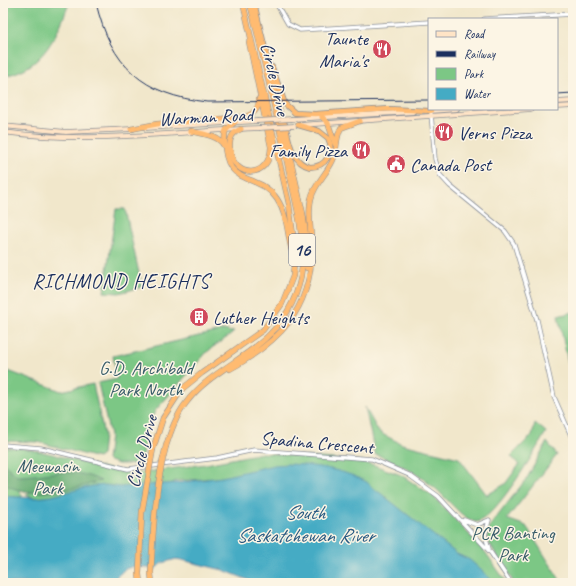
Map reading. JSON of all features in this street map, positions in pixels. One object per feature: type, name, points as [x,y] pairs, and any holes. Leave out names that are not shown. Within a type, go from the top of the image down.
[{"type":"highway","name":"Circle Drive","points":[[140,583],[139,574],[143,505],[153,449],[163,418],[182,389],[263,330],[275,316],[290,284],[295,261],[294,238],[289,204],[243,3]]},
{"type":"highway","name":"Circle Drive","points":[[152,583],[151,573],[155,508],[166,446],[181,410],[191,396],[208,381],[247,354],[279,325],[295,297],[302,266],[301,236],[294,194],[250,3]]},
{"type":"highway","points":[[254,3],[294,169],[306,234],[308,260],[304,295]]},
{"type":"highway","points":[[241,129],[234,133],[231,138],[233,159],[242,170],[258,170],[269,160],[271,147],[251,55],[246,17]]},
{"type":"highway","points":[[261,33],[282,98],[292,112],[300,114],[315,114],[389,109],[430,111]]},
{"type":"highway","points":[[131,129],[157,124],[248,116],[254,113],[259,105],[258,86]]},
{"type":"highway","points":[[276,95],[296,158],[302,164],[310,167],[322,164],[328,159],[330,151],[328,138],[319,131],[296,125]]},
{"type":"highway","points":[[322,117],[328,124],[334,138],[336,151]]},
{"type":"highway","points":[[208,381],[266,347],[288,323],[304,295],[308,280],[312,258],[309,209],[311,198],[315,187],[332,164],[336,151],[337,136],[341,128],[360,121]]},
{"type":"highway","points":[[225,149],[226,130],[235,122]]},
{"type":"highway","points":[[191,131],[219,140],[223,143],[228,160],[235,172],[265,188],[278,200],[284,217],[295,261]]},
{"type":"main road","points":[[558,102],[573,101]]},
{"type":"main road","points":[[558,107],[573,106]]},
{"type":"main road","name":"Warman Road","points":[[3,126],[66,132],[444,110]]},
{"type":"main road","name":"Warman Road","points":[[3,132],[61,137],[226,130],[517,110]]},
{"type":"street","points":[[276,3],[288,24],[300,30],[428,22]]},
{"type":"street","points":[[502,18],[573,14]]},
{"type":"street","points":[[430,111],[435,159],[440,175],[450,186],[505,231],[514,244],[537,320],[554,397],[573,440]]},
{"type":"street","name":"Spadina Crescent","points":[[3,445],[41,448],[128,469],[217,458],[254,450],[368,458],[392,466],[409,475],[438,496],[458,516],[491,554],[511,583]]},
{"type":"street","points":[[458,516],[472,524],[479,525],[489,520],[485,535],[491,554]]},
{"type":"green space","points":[[3,3],[69,3],[58,30],[48,48],[41,56],[26,68],[3,77]]},
{"type":"green space","points":[[116,209],[125,209],[142,287],[119,293],[104,292]]},
{"type":"green space","points":[[573,312],[573,385],[558,316]]},
{"type":"green space","name":"G.D. Archibald Park North","points":[[225,330],[230,332],[234,331],[206,353],[155,411],[146,431],[142,464],[118,464],[107,460],[110,436],[98,383],[117,379],[113,356]]},
{"type":"green space","points":[[3,369],[61,391],[93,384],[104,435],[102,455],[98,458],[38,442],[3,441]]},
{"type":"green space","points":[[365,407],[378,431],[384,435],[402,444],[459,458],[487,495],[505,484],[519,465],[511,456],[532,435],[535,423],[546,432],[534,453],[504,497],[484,518],[476,522],[464,516],[436,489],[418,475],[375,454]]},
{"type":"green space","name":"PCR Banting Park","points":[[547,442],[557,455],[507,519],[526,526],[562,583],[514,583],[489,543],[487,536],[489,527],[527,478]]},
{"type":"green space","name":"Meewasin Park","points":[[3,447],[34,450],[97,466],[139,473],[206,464],[262,453],[356,461],[374,465],[401,475],[433,496],[483,549],[507,583],[489,583],[385,500],[388,497],[381,498],[229,477],[176,481],[171,484],[39,500],[26,495],[31,492],[21,487],[20,493],[23,495],[17,500],[3,496]]},
{"type":"green space","points":[[3,463],[17,476],[69,472],[79,473],[101,481],[76,488],[52,492],[28,492],[3,484]]},
{"type":"water","name":"South Saskatchewan River","points":[[288,464],[327,468],[346,473],[365,481],[457,554],[470,560],[495,583],[256,583],[223,570],[176,559],[162,563],[155,569],[135,566],[125,569],[114,579],[94,583],[3,583],[3,496],[35,498],[52,496],[92,486],[106,485],[120,487],[176,483],[222,477],[274,465]]},
{"type":"railway","points":[[96,3],[102,25],[111,44],[121,60],[133,74],[148,84],[165,92],[184,98],[207,102],[428,100]]},
{"type":"railway","points":[[558,94],[573,93]]},
{"type":"place","name":"Taunte Maria's","points":[[382,49]]},
{"type":"place","name":"Verns Pizza","points":[[444,132]]},
{"type":"place","name":"Family Pizza","points":[[361,150]]},
{"type":"place","name":"Canada Post","points":[[396,164]]},
{"type":"place","name":"Luther Heights","points":[[199,317]]},
{"type":"district","name":"RICHMOND HEIGHTS","points":[[121,281]]}]
